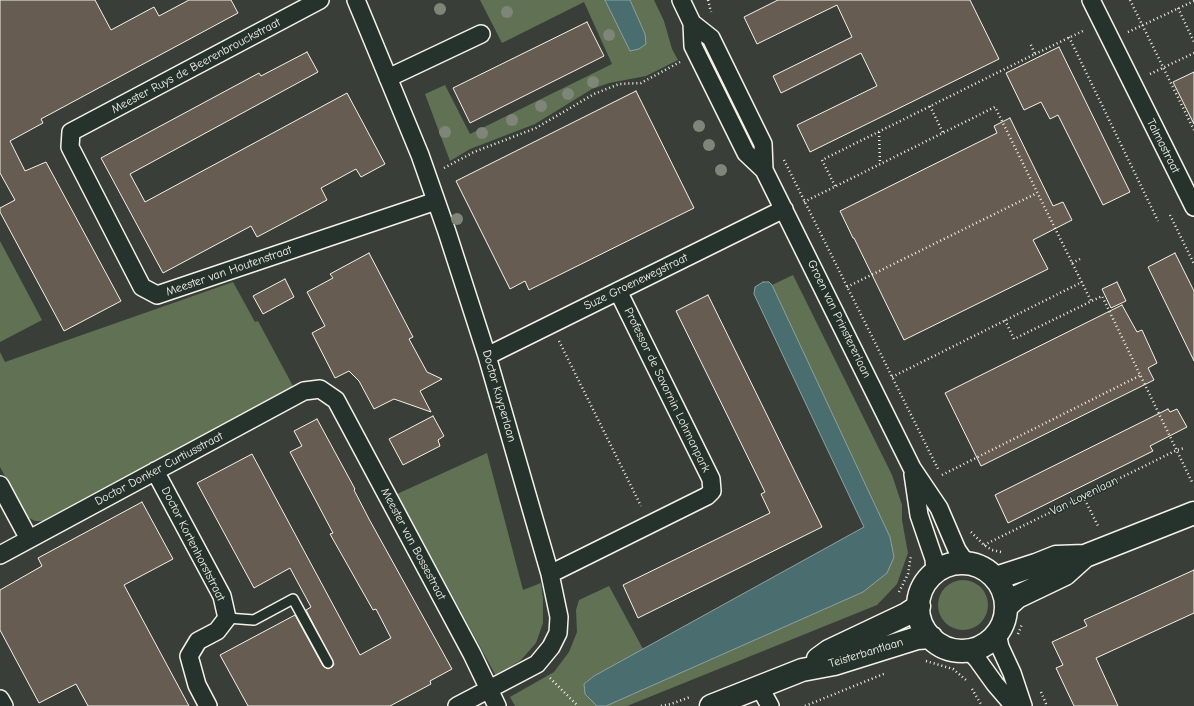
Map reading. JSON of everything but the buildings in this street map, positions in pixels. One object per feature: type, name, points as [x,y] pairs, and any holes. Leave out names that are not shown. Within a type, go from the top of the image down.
[{"type":"main road","points":[[996,578],[1056,557],[1085,556],[1194,513]]},
{"type":"main road","points":[[1006,607],[1017,597],[1066,574],[1085,556]]},
{"type":"main road","points":[[966,563],[982,567],[996,578],[1002,587],[1006,607],[1002,625],[1007,635],[990,641],[980,647],[969,650],[959,650],[948,648],[939,644],[931,637],[922,622],[918,606],[921,593],[926,582],[935,572],[950,564],[966,563]]},
{"type":"main road","name":"Teisterbantlaan","points":[[802,670],[829,651],[908,614],[918,606]]},
{"type":"main road","name":"Teisterbantlaan","points":[[711,706],[802,670],[834,664],[917,638],[931,637]]},
{"type":"street","name":"Meester Ruys de Beerenbrouckstraat","points":[[71,132],[320,0]]},
{"type":"street","name":"Doctor Kuyperlaan","points":[[356,0],[420,155],[487,356],[550,574],[559,617],[558,633],[551,647],[537,664],[457,706]]},
{"type":"street","name":"Groen van Prinstererlaan","points":[[681,0],[692,23],[711,38],[763,144],[764,170],[912,468],[938,508],[957,550],[966,563]]},
{"type":"street","name":"Talmastraat","points":[[1091,0],[1194,207]]},
{"type":"street","points":[[388,78],[481,34]]},
{"type":"street","name":"Meester van Houtenstraat","points":[[71,132],[70,147],[142,287],[157,295],[436,201]]},
{"type":"street","name":"Suze Groenewegstraat","points":[[487,356],[784,209]]},
{"type":"street","name":"Professor de Savornin Lohmanpark","points":[[550,574],[707,496],[712,490],[711,479],[618,291]]},
{"type":"street","name":"Doctor Donker Curtiusstraat","points":[[0,555],[304,391],[320,389]]},
{"type":"street","name":"Meester van Bossestraat","points":[[320,389],[336,400],[472,654],[497,706]]},
{"type":"street","name":"Groen van Prinstererlaan","points":[[912,468],[919,515],[934,559],[935,572]]},
{"type":"street","name":"Doctor Kortenhorststraat","points":[[155,471],[222,596],[227,618]]},
{"type":"street","points":[[0,485],[29,540]]},
{"type":"street","points":[[208,706],[197,685],[189,656],[198,641],[217,631],[227,618]]},
{"type":"street","points":[[1007,635],[1000,647],[1012,673],[1023,706]]},
{"type":"street","points":[[969,650],[1014,706]]},
{"type":"street","points":[[759,686],[770,706]]},
{"type":"street","points":[[0,699],[4,706]]},
{"type":"lane","points":[[227,618],[254,620],[293,599],[328,663]]},
{"type":"path","points":[[708,0],[713,15]]},
{"type":"path","points":[[1130,0],[1194,130]]},
{"type":"path","points":[[1111,40],[1194,1]]},
{"type":"path","points":[[1178,8],[1194,42]]},
{"type":"path","points":[[835,186],[822,160],[1102,21]]},
{"type":"path","points":[[1069,37],[1158,221]]},
{"type":"path","points":[[1030,43],[1035,54]]},
{"type":"path","points":[[1132,84],[1194,52]]},
{"type":"path","points":[[427,175],[474,152],[536,128],[594,94],[619,84],[641,83],[681,62]]},
{"type":"path","points":[[930,106],[943,133]]},
{"type":"path","points":[[804,202],[995,107],[1091,301]]},
{"type":"path","points":[[879,132],[880,164]]},
{"type":"path","name":"Groen van Prinstererlaan","points":[[782,155],[804,202],[944,480]]},
{"type":"path","points":[[847,287],[1037,193]]},
{"type":"path","points":[[1170,215],[1194,264]]},
{"type":"path","points":[[1072,263],[1080,259]]},
{"type":"path","name":"Groen van Prinstererlaan","points":[[892,377],[1082,282]]},
{"type":"path","points":[[1005,320],[1014,339],[1102,296],[1192,482],[1194,481]]},
{"type":"path","points":[[551,324],[650,524]]},
{"type":"path","points":[[942,475],[1141,375]]},
{"type":"path","name":"Van Lovenlaan","points":[[984,545],[1177,450],[1185,448]]},
{"type":"path","points":[[1083,496],[1108,547]]},
{"type":"path","points":[[968,525],[972,532]]},
{"type":"path","points":[[894,596],[899,591],[908,574],[911,554]]},
{"type":"path","points":[[1007,635],[1020,627],[1024,621]]},
{"type":"path","points":[[921,660],[953,669],[965,679],[982,706]]},
{"type":"path","points":[[537,664],[578,706]]},
{"type":"path","name":"Teisterbantlaan","points":[[805,706],[892,670]]},
{"type":"path","points":[[1038,686],[1047,706]]},
{"type":"green space","points":[[480,0],[605,0],[630,50],[645,34],[630,0],[654,0],[664,21],[672,49],[678,60],[646,76],[609,83],[592,89],[535,124],[470,149],[450,161],[425,94],[445,85],[470,134],[612,64],[584,2],[502,43]]},
{"type":"green space","points":[[0,241],[42,320],[0,342]]},
{"type":"green space","points":[[793,275],[892,475],[902,505],[902,520],[908,553],[897,584],[877,605],[627,706],[606,706],[863,592],[890,537],[772,285]]},
{"type":"green space","points":[[233,282],[255,322],[258,321],[294,388],[45,521],[35,521],[27,517],[0,467],[0,352],[5,362]]},
{"type":"green space","points":[[487,453],[523,590],[541,583],[543,599],[543,623],[536,643],[521,660],[496,676],[397,494]]},
{"type":"green space","points":[[958,580],[968,580],[981,587],[988,600],[988,610],[981,623],[968,630],[958,630],[949,626],[942,619],[938,610],[938,600],[942,591],[949,584]]},
{"type":"green space","points":[[609,586],[643,649],[594,676],[584,684],[597,706],[515,706],[510,697],[554,672],[569,652],[577,632],[576,610],[579,600]]},
{"type":"water","points":[[605,0],[630,0],[645,34],[646,44],[639,49],[630,51]]},
{"type":"water","points":[[763,282],[769,282],[772,285],[890,537],[894,557],[887,573],[863,592],[606,706],[597,706],[585,694],[584,684],[594,676],[864,527],[754,294],[755,287]]}]
